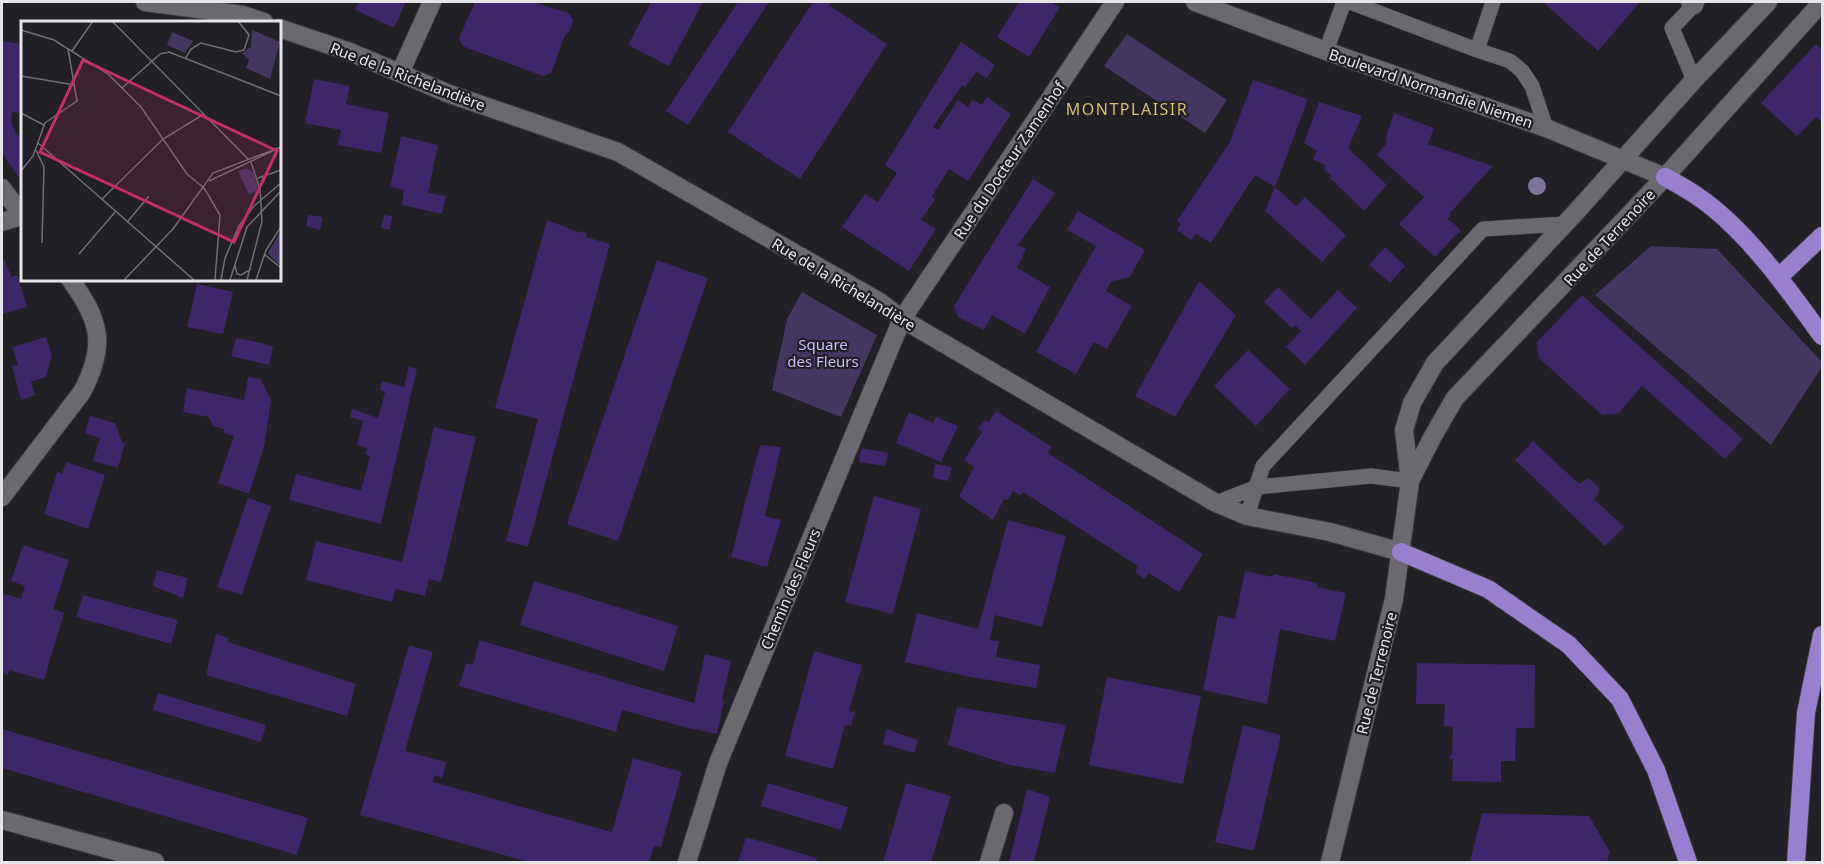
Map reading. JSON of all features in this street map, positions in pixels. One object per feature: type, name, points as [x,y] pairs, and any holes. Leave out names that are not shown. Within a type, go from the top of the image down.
[{"type":"highway","points":[[1665,177],[1698,196],[1729,223],[1779,277],[1822,336]]},
{"type":"highway","points":[[1779,277],[1822,236]]},
{"type":"highway","points":[[1401,552],[1488,589],[1569,645],[1620,699],[1656,770],[1688,862]]},
{"type":"highway","points":[[1796,862],[1806,713],[1822,635]]},
{"type":"street","points":[[145,2],[243,15],[261,21]]},
{"type":"street","points":[[400,73],[432,2]]},
{"type":"street","name":"Rue du Docteur Zamenhof","points":[[902,319],[1115,2]]},
{"type":"street","name":"Boulevard Normandie Niemen","points":[[1195,2],[1326,51],[1546,128],[1665,177]]},
{"type":"street","name":"Rue de Terrenoire","points":[[1330,862],[1394,599],[1410,481],[1404,430],[1412,403],[1435,363],[1768,2]]},
{"type":"street","name":"Rue de Terrenoire","points":[[1410,481],[1455,398],[1665,177],[1822,2]]},
{"type":"street","name":"Rue de la Richelandière","points":[[280,28],[350,52],[447,93],[618,152],[880,302],[902,319],[1216,503],[1247,516],[1330,532],[1401,552]]},
{"type":"street","points":[[2,188],[21,215]]},
{"type":"street","points":[[2,222],[21,216]]},
{"type":"street","points":[[2,497],[82,392],[92,375],[97,357],[98,334],[91,312],[71,280]]},
{"type":"street","name":"Chemin des Fleurs","points":[[687,862],[718,763],[902,319]]},
{"type":"street","points":[[989,862],[1004,813]]},
{"type":"street","points":[[2,819],[155,862]]},
{"type":"lane","points":[[1326,51],[1344,2]]},
{"type":"lane","points":[[1350,2],[1510,61],[1522,71],[1532,86],[1546,128]]},
{"type":"lane","points":[[1477,50],[1493,2]]},
{"type":"lane","points":[[1694,3],[1672,28],[1694,80]]},
{"type":"lane","points":[[1247,516],[1263,466],[1483,229],[1565,224]]},
{"type":"lane","points":[[1216,503],[1257,487],[1371,476],[1410,481]]},
{"type":"green space","points":[[1127,34],[1227,100],[1205,133],[1104,66]]},
{"type":"green space","points":[[1651,246],[1717,249],[1822,362],[1822,367],[1771,445],[1595,295]]},
{"type":"green space","name":"Square des Fleurs","points":[[802,292],[877,335],[841,417],[772,390],[787,319]]},
{"type":"building","points":[[359,2],[406,2],[394,28],[355,10]]},
{"type":"building","points":[[475,2],[533,2],[569,13],[573,21],[551,73],[543,76],[462,46],[459,38]]},
{"type":"building","points":[[651,2],[703,2],[669,66],[628,45]]},
{"type":"building","points":[[738,2],[769,2],[688,125],[666,111]]},
{"type":"building","points":[[813,2],[832,2],[829,5],[887,44],[800,179],[728,132]]},
{"type":"building","points":[[1019,2],[1050,2],[1060,7],[1029,57],[997,37]]},
{"type":"building","points":[[1543,2],[1640,2],[1598,51]]},
{"type":"building","points":[[2,41],[21,44],[21,113],[12,112],[11,122],[21,140],[21,181],[2,153]]},
{"type":"building","points":[[961,42],[995,65],[987,78],[976,72],[965,87],[962,85],[933,127],[938,130],[958,100],[968,107],[972,99],[982,105],[987,97],[1011,114],[968,181],[949,169],[932,196],[935,199],[921,220],[936,229],[909,271],[842,227],[865,194],[878,202],[897,173],[885,165]]},
{"type":"building","points":[[1816,44],[1822,50],[1822,122],[1816,117],[1797,136],[1761,103]]},
{"type":"building","points":[[314,79],[350,86],[346,104],[389,113],[381,153],[338,145],[341,130],[305,123]]},
{"type":"building","points":[[1253,80],[1308,99],[1275,187],[1255,175],[1211,243],[1196,234],[1191,240],[1177,230],[1181,224],[1177,221],[1230,142]]},
{"type":"building","points":[[280,89],[283,90],[280,107]]},
{"type":"building","points":[[1319,102],[1362,116],[1348,148],[1387,185],[1364,211],[1330,178],[1332,176],[1324,170],[1325,165],[1313,159],[1317,151],[1304,143]]},
{"type":"building","points":[[1394,113],[1434,128],[1428,144],[1493,166],[1449,214],[1451,216],[1448,219],[1461,230],[1435,257],[1399,224],[1424,197],[1377,155],[1387,143],[1386,136]]},
{"type":"building","points":[[401,136],[438,145],[428,193],[446,196],[442,214],[402,205],[404,190],[390,187]]},
{"type":"building","points":[[1033,179],[1055,193],[1018,245],[1026,249],[1017,268],[1050,287],[1025,334],[992,315],[984,330],[958,317],[954,306]]},
{"type":"building","points":[[1275,187],[1296,206],[1305,197],[1346,235],[1322,262],[1265,211]]},
{"type":"building","points":[[1078,211],[1145,250],[1130,277],[1111,282],[1106,291],[1132,306],[1107,349],[1094,342],[1076,374],[1036,352],[1096,246],[1067,230]]},
{"type":"building","points":[[308,215],[323,217],[320,230],[306,226]]},
{"type":"building","points":[[384,215],[392,216],[390,230],[381,228]]},
{"type":"building","points":[[547,220],[581,233],[582,231],[587,233],[586,237],[610,244],[528,547],[506,541],[538,419],[495,408]]},
{"type":"building","points":[[1385,247],[1405,266],[1390,283],[1369,265]]},
{"type":"building","points":[[5,260],[11,277],[17,275],[27,307],[2,314],[2,261]]},
{"type":"building","points":[[657,260],[708,278],[618,541],[567,524]]},
{"type":"building","points":[[1199,281],[1236,315],[1175,417],[1135,396]]},
{"type":"building","points":[[197,284],[233,292],[223,334],[187,327]]},
{"type":"building","points":[[1278,287],[1311,319],[1338,290],[1357,308],[1305,365],[1286,347],[1301,331],[1295,325],[1292,328],[1264,302]]},
{"type":"building","points":[[1582,295],[1743,439],[1725,459],[1642,386],[1619,413],[1602,415],[1539,358],[1537,342]]},
{"type":"building","points":[[46,337],[52,355],[46,377],[31,382],[35,395],[21,400],[12,366],[18,365],[12,347]]},
{"type":"building","points":[[236,338],[273,347],[269,365],[231,356]]},
{"type":"building","points":[[1248,350],[1290,389],[1256,426],[1214,386]]},
{"type":"building","points":[[409,366],[417,369],[381,524],[289,500],[296,474],[361,491],[370,456],[365,454],[367,448],[357,445],[363,421],[350,417],[352,409],[378,418],[385,392],[380,390],[382,381],[404,387]]},
{"type":"building","points":[[248,377],[261,379],[271,401],[264,447],[249,494],[218,483],[234,436],[223,433],[224,429],[213,426],[209,417],[183,412],[187,388],[244,400]]},
{"type":"building","points":[[996,411],[1052,447],[1048,453],[1203,554],[1179,592],[1149,573],[1144,579],[1135,572],[1138,566],[1023,492],[1020,495],[1013,491],[1008,500],[1004,499],[993,520],[959,497],[974,467],[964,460],[982,432],[978,429],[985,420],[989,422]]},
{"type":"building","points":[[909,412],[933,423],[936,417],[958,426],[941,462],[896,443]]},
{"type":"building","points":[[90,416],[115,423],[122,442],[125,443],[118,468],[93,461],[100,438],[85,433]]},
{"type":"building","points":[[434,427],[476,437],[441,582],[429,579],[425,596],[396,589],[392,602],[306,580],[316,541],[402,562]]},
{"type":"building","points":[[1533,441],[1579,484],[1589,478],[1599,488],[1598,495],[1594,499],[1624,527],[1605,546],[1515,460]]},
{"type":"building","points":[[760,445],[781,447],[765,516],[781,520],[767,567],[731,557]]},
{"type":"building","points":[[861,448],[888,453],[885,466],[859,462]]},
{"type":"building","points":[[66,462],[105,475],[88,529],[44,514],[57,472],[62,474]]},
{"type":"building","points":[[935,464],[952,467],[948,481],[933,478]]},
{"type":"building","points":[[874,496],[921,509],[893,614],[845,602]]},
{"type":"building","points":[[248,498],[271,506],[242,595],[217,587]]},
{"type":"building","points":[[1008,520],[1066,536],[1042,627],[995,615],[990,640],[999,641],[996,657],[1040,665],[1036,688],[965,676],[905,662],[917,613],[978,629]]},
{"type":"building","points":[[23,545],[69,560],[53,609],[64,613],[44,680],[9,670],[8,675],[2,673],[2,593],[21,599],[25,586],[11,581]]},
{"type":"building","points":[[157,570],[188,578],[183,598],[153,586]]},
{"type":"building","points":[[1245,571],[1273,577],[1274,574],[1317,583],[1317,587],[1346,593],[1335,641],[1280,629],[1267,704],[1203,690],[1218,615],[1235,619]]},
{"type":"building","points":[[534,581],[678,626],[664,671],[520,625]]},
{"type":"building","points":[[83,595],[178,620],[171,644],[76,617]]},
{"type":"building","points":[[216,634],[229,638],[228,642],[356,684],[347,716],[206,675]]},
{"type":"building","points":[[479,640],[694,703],[705,654],[731,661],[717,734],[622,710],[616,732],[459,686],[466,663],[473,665]]},
{"type":"building","points":[[409,645],[433,652],[405,751],[446,762],[442,778],[435,775],[433,782],[612,832],[633,758],[682,772],[661,847],[654,846],[649,862],[529,862],[360,815]]},
{"type":"building","points":[[814,651],[862,665],[849,711],[855,712],[851,726],[845,725],[833,769],[785,756]]},
{"type":"building","points":[[1417,663],[1535,665],[1534,728],[1516,728],[1515,761],[1501,761],[1501,782],[1452,781],[1453,759],[1450,759],[1450,755],[1452,755],[1453,727],[1444,726],[1445,704],[1416,704]]},
{"type":"building","points":[[1107,677],[1201,696],[1183,784],[1089,765]]},
{"type":"building","points":[[158,693],[266,725],[261,742],[153,710]]},
{"type":"building","points":[[957,707],[1066,725],[1055,773],[1010,765],[948,745]]},
{"type":"building","points":[[1243,725],[1281,735],[1254,851],[1215,842]]},
{"type":"building","points":[[2,729],[308,818],[297,855],[2,768]]},
{"type":"building","points":[[886,729],[918,740],[914,753],[883,744]]},
{"type":"building","points":[[768,783],[848,807],[841,830],[761,806]]},
{"type":"building","points":[[906,783],[951,796],[931,862],[883,862]]},
{"type":"building","points":[[1027,789],[1050,797],[1034,862],[1009,862]]},
{"type":"building","points":[[1482,813],[1589,816],[1610,852],[1607,862],[1470,862]]},
{"type":"building","points":[[746,837],[817,858],[816,862],[738,862]]},
{"type":"district","name":"MONTPLAISIR","points":[[1127,109]]}]
